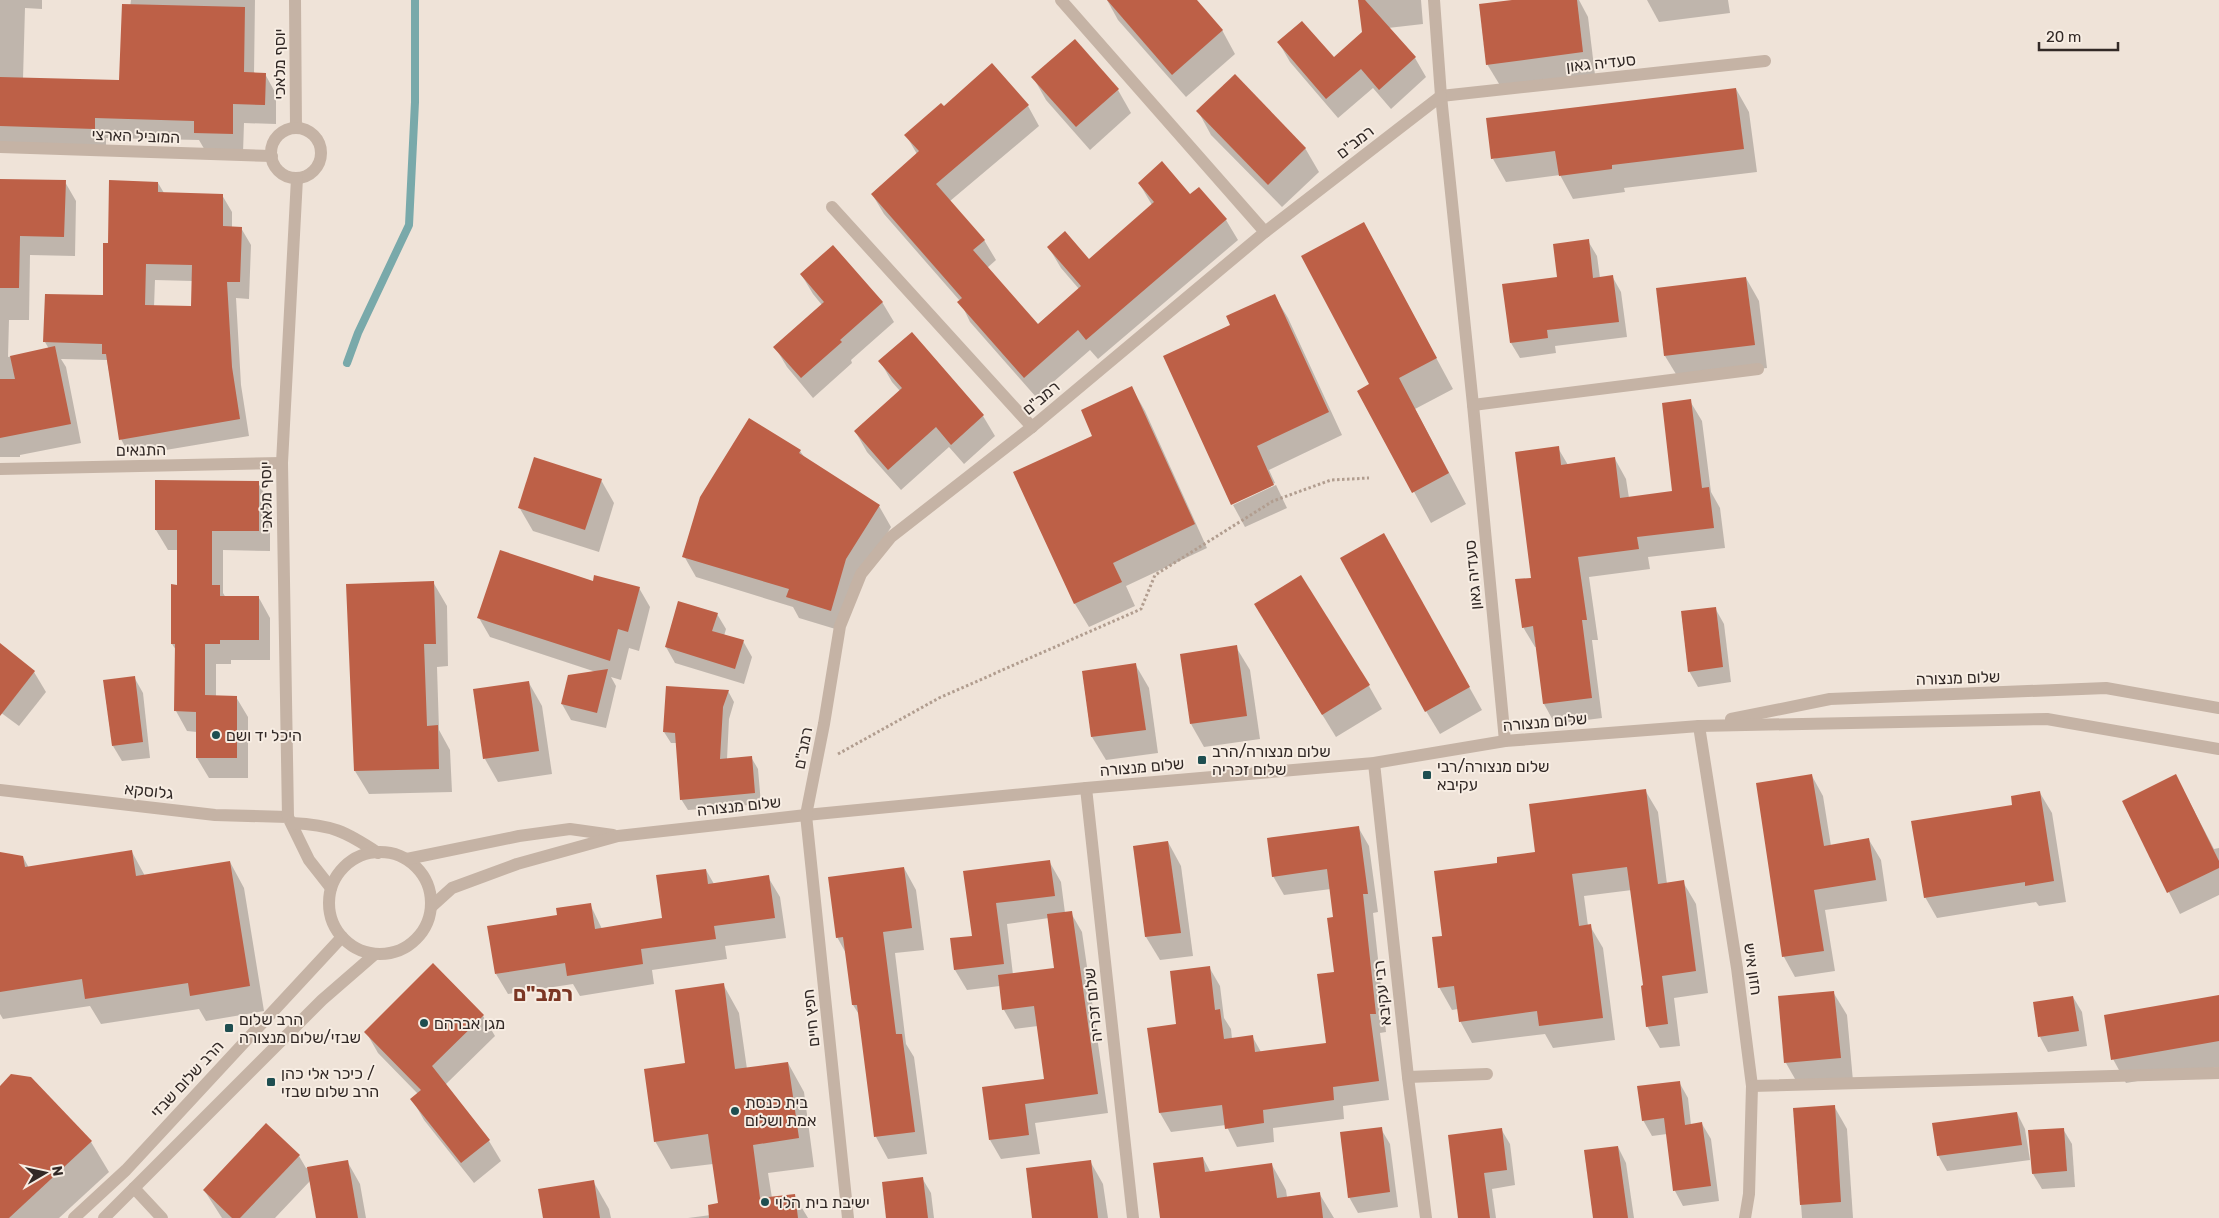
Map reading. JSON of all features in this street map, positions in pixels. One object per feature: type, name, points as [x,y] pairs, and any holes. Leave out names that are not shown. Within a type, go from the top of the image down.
[{"type":"street","name":"יוסף מלאכי","points":[[295,0],[296,128]]},
{"type":"street","points":[[1061,0],[1265,232]]},
{"type":"street","name":"סעדיה גאון","points":[[1434,0],[1441,96],[1506,741]]},
{"type":"street","name":"סעדיה גאון","points":[[1441,96],[1765,62]]},
{"type":"street","name":"רמב\"ם","points":[[806,815],[840,626],[861,574],[891,537],[1032,427],[1265,232],[1441,96]]},
{"type":"street","points":[[296,128],[307,130],[314,135],[321,151],[318,165],[313,172],[297,178],[287,176],[279,171],[272,156],[274,141],[280,134],[296,128]]},
{"type":"street","name":"המוביל הארצי","points":[[0,147],[272,156]]},
{"type":"street","name":"יוסף מלאכי","points":[[290,820],[282,464],[297,178]]},
{"type":"street","points":[[832,207],[1032,427]]},
{"type":"street","points":[[1473,405],[1758,369]]},
{"type":"street","name":"התנאים","points":[[0,469],[282,464]]},
{"type":"street","name":"שלום מנצורה","points":[[1699,726],[1830,699],[2106,688],[2219,708]]},
{"type":"street","name":"שלום מנצורה","points":[[431,908],[452,888],[517,864],[618,836],[806,815],[1374,763],[1506,741],[1699,726],[2047,720],[2219,749]]},
{"type":"street","name":"חזון איש","points":[[1699,726],[1737,968],[1752,1086],[1749,1194],[1745,1218]]},
{"type":"street","name":"רבי עקיבא","points":[[1374,763],[1408,1078],[1426,1218]]},
{"type":"street","name":"שלום זכריה","points":[[1086,788],[1133,1218]]},
{"type":"street","name":"גלוסקא","points":[[0,790],[322,824],[352,835],[378,852]]},
{"type":"street","name":"חפץ חיים","points":[[806,815],[848,1218]]},
{"type":"street","points":[[290,820],[309,860],[331,888]]},
{"type":"street","name":"שלום מנצורה","points":[[407,859],[519,836],[570,829],[618,836]]},
{"type":"street","points":[[371,852],[390,853],[407,859],[421,872],[429,889],[431,908],[428,919],[417,938],[398,951],[375,954],[351,945],[342,937],[331,918],[329,906],[331,888],[340,871],[354,859],[371,852]]},
{"type":"street","name":"הרב שלום שבזי","points":[[74,1218],[126,1170],[342,937]]},
{"type":"street","points":[[104,1218],[322,1000],[375,954]]},
{"type":"street","points":[[1752,1086],[2219,1073]]},
{"type":"street","points":[[1408,1078],[1487,1074]]},
{"type":"street","points":[[134,1188],[162,1218]]},
{"type":"path","points":[[816,767],[939,698],[1141,608],[1155,575],[1273,501],[1332,480],[1369,478]]},
{"type":"building","points":[[1107,0],[1197,0],[1223,30],[1172,75]]},
{"type":"building","points":[[1358,0],[1365,0],[1416,57],[1379,90],[1361,69],[1326,99],[1277,42],[1302,21],[1334,57],[1362,32]]},
{"type":"building","points":[[1512,0],[1577,0],[1583,52],[1486,65],[1479,4]]},
{"type":"building","points":[[122,4],[245,7],[244,72],[266,73],[265,105],[233,104],[233,134],[194,133],[194,121],[95,118],[95,129],[0,126],[0,77],[119,80]]},
{"type":"building","points":[[1075,39],[1119,89],[1076,127],[1031,77]]},
{"type":"building","points":[[992,63],[1029,105],[936,184],[985,240],[973,250],[1038,324],[1081,286],[1047,247],[1065,231],[1089,259],[1154,202],[1138,183],[1162,161],[1190,194],[1199,187],[1227,219],[1086,340],[1078,330],[1024,378],[957,302],[962,298],[871,194],[919,151],[904,135],[941,103],[944,106]]},
{"type":"building","points":[[1235,74],[1306,148],[1268,185],[1196,111]]},
{"type":"building","points":[[1736,88],[1744,149],[1612,165],[1612,169],[1559,176],[1555,151],[1491,159],[1486,118]]},
{"type":"building","points":[[0,179],[66,180],[64,237],[20,236],[19,288],[0,288]]},
{"type":"building","points":[[109,180],[158,182],[158,192],[223,194],[223,226],[242,227],[240,282],[227,282],[232,367],[240,419],[119,440],[106,354],[102,354],[102,344],[43,342],[45,294],[103,295],[103,243],[108,243]],"holes":[[[146,264],[192,265],[191,306],[145,305]]]},
{"type":"building","points":[[1364,222],[1437,358],[1399,378],[1449,473],[1412,493],[1357,391],[1369,384],[1301,256]]},
{"type":"building","points":[[1589,239],[1593,278],[1613,275],[1619,322],[1547,330],[1548,338],[1510,343],[1502,284],[1557,277],[1553,244]]},
{"type":"building","points":[[833,245],[883,302],[801,378],[773,347],[824,302],[800,274]]},
{"type":"building","points":[[1746,277],[1755,345],[1664,356],[1656,288]]},
{"type":"building","points":[[1275,294],[1329,412],[1257,446],[1274,485],[1231,505],[1163,356],[1230,325],[1226,316]]},
{"type":"building","points":[[912,332],[984,415],[951,445],[936,427],[888,470],[854,431],[902,388],[878,361]]},
{"type":"building","points":[[55,346],[71,424],[0,438],[0,379],[15,379],[10,356]]},
{"type":"building","points":[[1132,386],[1195,524],[1113,563],[1122,582],[1074,604],[1013,472],[1092,436],[1081,410]]},
{"type":"building","points":[[1691,399],[1702,488],[1709,487],[1714,528],[1637,537],[1639,549],[1578,557],[1587,620],[1582,620],[1592,698],[1543,704],[1533,626],[1522,628],[1515,579],[1531,578],[1515,452],[1559,446],[1561,465],[1615,457],[1620,498],[1672,491],[1662,403]]},
{"type":"building","points":[[749,418],[801,450],[799,453],[880,505],[846,559],[831,611],[786,597],[789,589],[682,557],[700,497]]},
{"type":"building","points":[[534,457],[602,479],[585,530],[518,508]]},
{"type":"building","points":[[155,480],[259,481],[259,531],[212,531],[212,585],[220,585],[220,596],[259,596],[259,640],[220,640],[220,644],[205,644],[205,695],[237,696],[237,758],[196,758],[196,712],[174,711],[175,644],[171,644],[171,584],[177,585],[177,530],[155,530]]},
{"type":"building","points":[[1384,533],[1470,687],[1425,712],[1340,558]]},
{"type":"building","points":[[500,550],[593,581],[594,575],[640,587],[628,632],[618,629],[610,661],[477,618]]},
{"type":"building","points":[[1301,575],[1370,685],[1322,715],[1254,604]]},
{"type":"building","points":[[434,581],[436,644],[424,644],[427,726],[438,725],[439,769],[354,771],[346,584]]},
{"type":"building","points":[[678,601],[718,613],[712,631],[744,640],[735,669],[665,647]]},
{"type":"building","points":[[1716,607],[1723,667],[1688,672],[1681,611]]},
{"type":"building","points":[[0,643],[35,671],[0,716]]},
{"type":"building","points":[[1237,645],[1247,716],[1190,724],[1180,654]]},
{"type":"building","points":[[1136,663],[1146,730],[1091,737],[1082,671]]},
{"type":"building","points":[[608,669],[597,713],[561,704],[568,675]]},
{"type":"building","points":[[135,676],[143,742],[112,746],[103,680]]},
{"type":"building","points":[[529,681],[539,751],[483,759],[473,689]]},
{"type":"building","points":[[666,686],[729,690],[723,707],[720,759],[752,756],[755,793],[680,800],[675,733],[663,732]]},
{"type":"building","points":[[1812,774],[1824,846],[1869,838],[1876,880],[1814,890],[1824,951],[1782,957],[1756,783]]},
{"type":"building","points":[[2176,774],[2219,861],[2219,868],[2167,893],[2122,801]]},
{"type":"building","points":[[1646,789],[1658,884],[1684,880],[1696,971],[1662,976],[1668,1024],[1646,1027],[1641,986],[1643,985],[1627,867],[1572,874],[1579,926],[1591,924],[1603,1018],[1539,1026],[1537,1011],[1459,1022],[1454,986],[1438,988],[1432,937],[1442,936],[1434,871],[1497,863],[1497,857],[1535,852],[1529,804]]},
{"type":"building","points":[[2040,791],[2054,881],[2025,886],[2025,882],[1924,898],[1911,821],[2012,805],[2011,796]]},
{"type":"building","points":[[1359,826],[1368,894],[1363,894],[1376,1014],[1370,1014],[1379,1081],[1333,1087],[1334,1100],[1263,1110],[1264,1123],[1225,1129],[1222,1105],[1159,1113],[1147,1028],[1176,1024],[1170,971],[1210,966],[1215,1010],[1220,1009],[1224,1039],[1253,1035],[1255,1052],[1326,1043],[1317,974],[1334,972],[1327,918],[1333,917],[1327,869],[1272,877],[1267,838]]},
{"type":"building","points":[[1168,841],[1181,933],[1145,937],[1133,846]]},
{"type":"building","points":[[132,850],[136,876],[230,861],[250,986],[190,996],[188,983],[85,999],[82,979],[0,992],[0,852],[23,856],[25,867]]},
{"type":"building","points":[[1050,860],[1055,896],[996,903],[1004,964],[954,970],[950,938],[972,936],[963,871]]},
{"type":"building","points":[[904,867],[912,928],[883,932],[896,1034],[902,1034],[915,1132],[874,1137],[857,1005],[852,1005],[843,937],[836,938],[828,877]]},
{"type":"building","points":[[706,869],[708,884],[769,875],[775,918],[714,926],[716,939],[641,949],[643,964],[567,976],[565,963],[495,974],[487,926],[557,915],[556,908],[591,903],[595,929],[662,918],[656,875]]},
{"type":"building","points":[[1072,911],[1098,1094],[1025,1104],[1029,1135],[989,1140],[982,1087],[1044,1079],[1034,1006],[1002,1010],[998,975],[1054,968],[1047,914]]},
{"type":"building","name":"מגן אברהם","points":[[433,963],[484,1015],[432,1066],[490,1140],[461,1163],[410,1099],[421,1090],[364,1032]]},
{"type":"building","name":"בית כנסת אמת ושלום","points":[[724,983],[735,1069],[788,1062],[799,1138],[753,1145],[760,1198],[795,1194],[798,1218],[709,1218],[708,1205],[718,1203],[708,1134],[654,1142],[644,1069],[685,1063],[675,990]]},
{"type":"building","points":[[1834,991],[1841,1058],[1784,1063],[1778,996]]},
{"type":"building","points":[[2219,995],[2219,1041],[2111,1060],[2104,1015]]},
{"type":"building","points":[[2073,996],[2079,1031],[2038,1037],[2033,1002]]},
{"type":"building","points":[[11,1074],[31,1077],[92,1141],[9,1218],[0,1218],[0,1086]]},
{"type":"building","points":[[1680,1081],[1685,1125],[1702,1122],[1711,1186],[1673,1191],[1664,1118],[1642,1121],[1637,1086]]},
{"type":"building","points":[[1835,1105],[1841,1202],[1800,1205],[1793,1108]]},
{"type":"building","points":[[2017,1112],[2022,1145],[1937,1156],[1932,1123]]},
{"type":"building","points":[[266,1123],[300,1155],[240,1218],[232,1218],[203,1190]]},
{"type":"building","points":[[1382,1127],[1390,1192],[1348,1198],[1340,1132]]},
{"type":"building","points":[[1502,1128],[1507,1170],[1484,1173],[1490,1218],[1458,1218],[1448,1135]]},
{"type":"building","points":[[2064,1128],[2067,1171],[2032,1174],[2028,1130]]},
{"type":"building","points":[[1618,1146],[1628,1218],[1593,1218],[1584,1150]]},
{"type":"building","points":[[1203,1157],[1205,1172],[1272,1163],[1277,1198],[1320,1192],[1323,1218],[1160,1218],[1153,1163]]},
{"type":"building","points":[[348,1160],[358,1218],[316,1218],[307,1167]]},
{"type":"building","points":[[1091,1160],[1098,1218],[1032,1218],[1026,1168]]},
{"type":"building","points":[[923,1177],[928,1218],[886,1218],[882,1182]]},
{"type":"building","points":[[594,1180],[600,1218],[543,1218],[538,1189]]},
{"type":"waterway","points":[[347,363],[358,333],[409,225],[415,102],[415,0]]},
{"type":"place","name":"היכל יד ושם","points":[[216,735]]},
{"type":"place","name":"שלום מנצורה/הרב שלום זכריה","points":[[1202,760]]},
{"type":"place","name":"שלום מנצורה/רבי עקיבא","points":[[1427,775]]},
{"type":"place","name":"מגן אברהם","points":[[424,1023]]},
{"type":"place","name":"הרב שלום שבזי/שלום מנצורה","points":[[229,1028]]},
{"type":"place","name":"כיכר אלי כהן / הרב שלום שבזי","points":[[271,1082]]},
{"type":"place","name":"בית כנסת אמת ושלום","points":[[735,1111]]},
{"type":"place","name":"ישיבת בית הלוי","points":[[765,1202]]},
{"type":"district","name":"רמב\"ם","points":[[543,993]]}]
